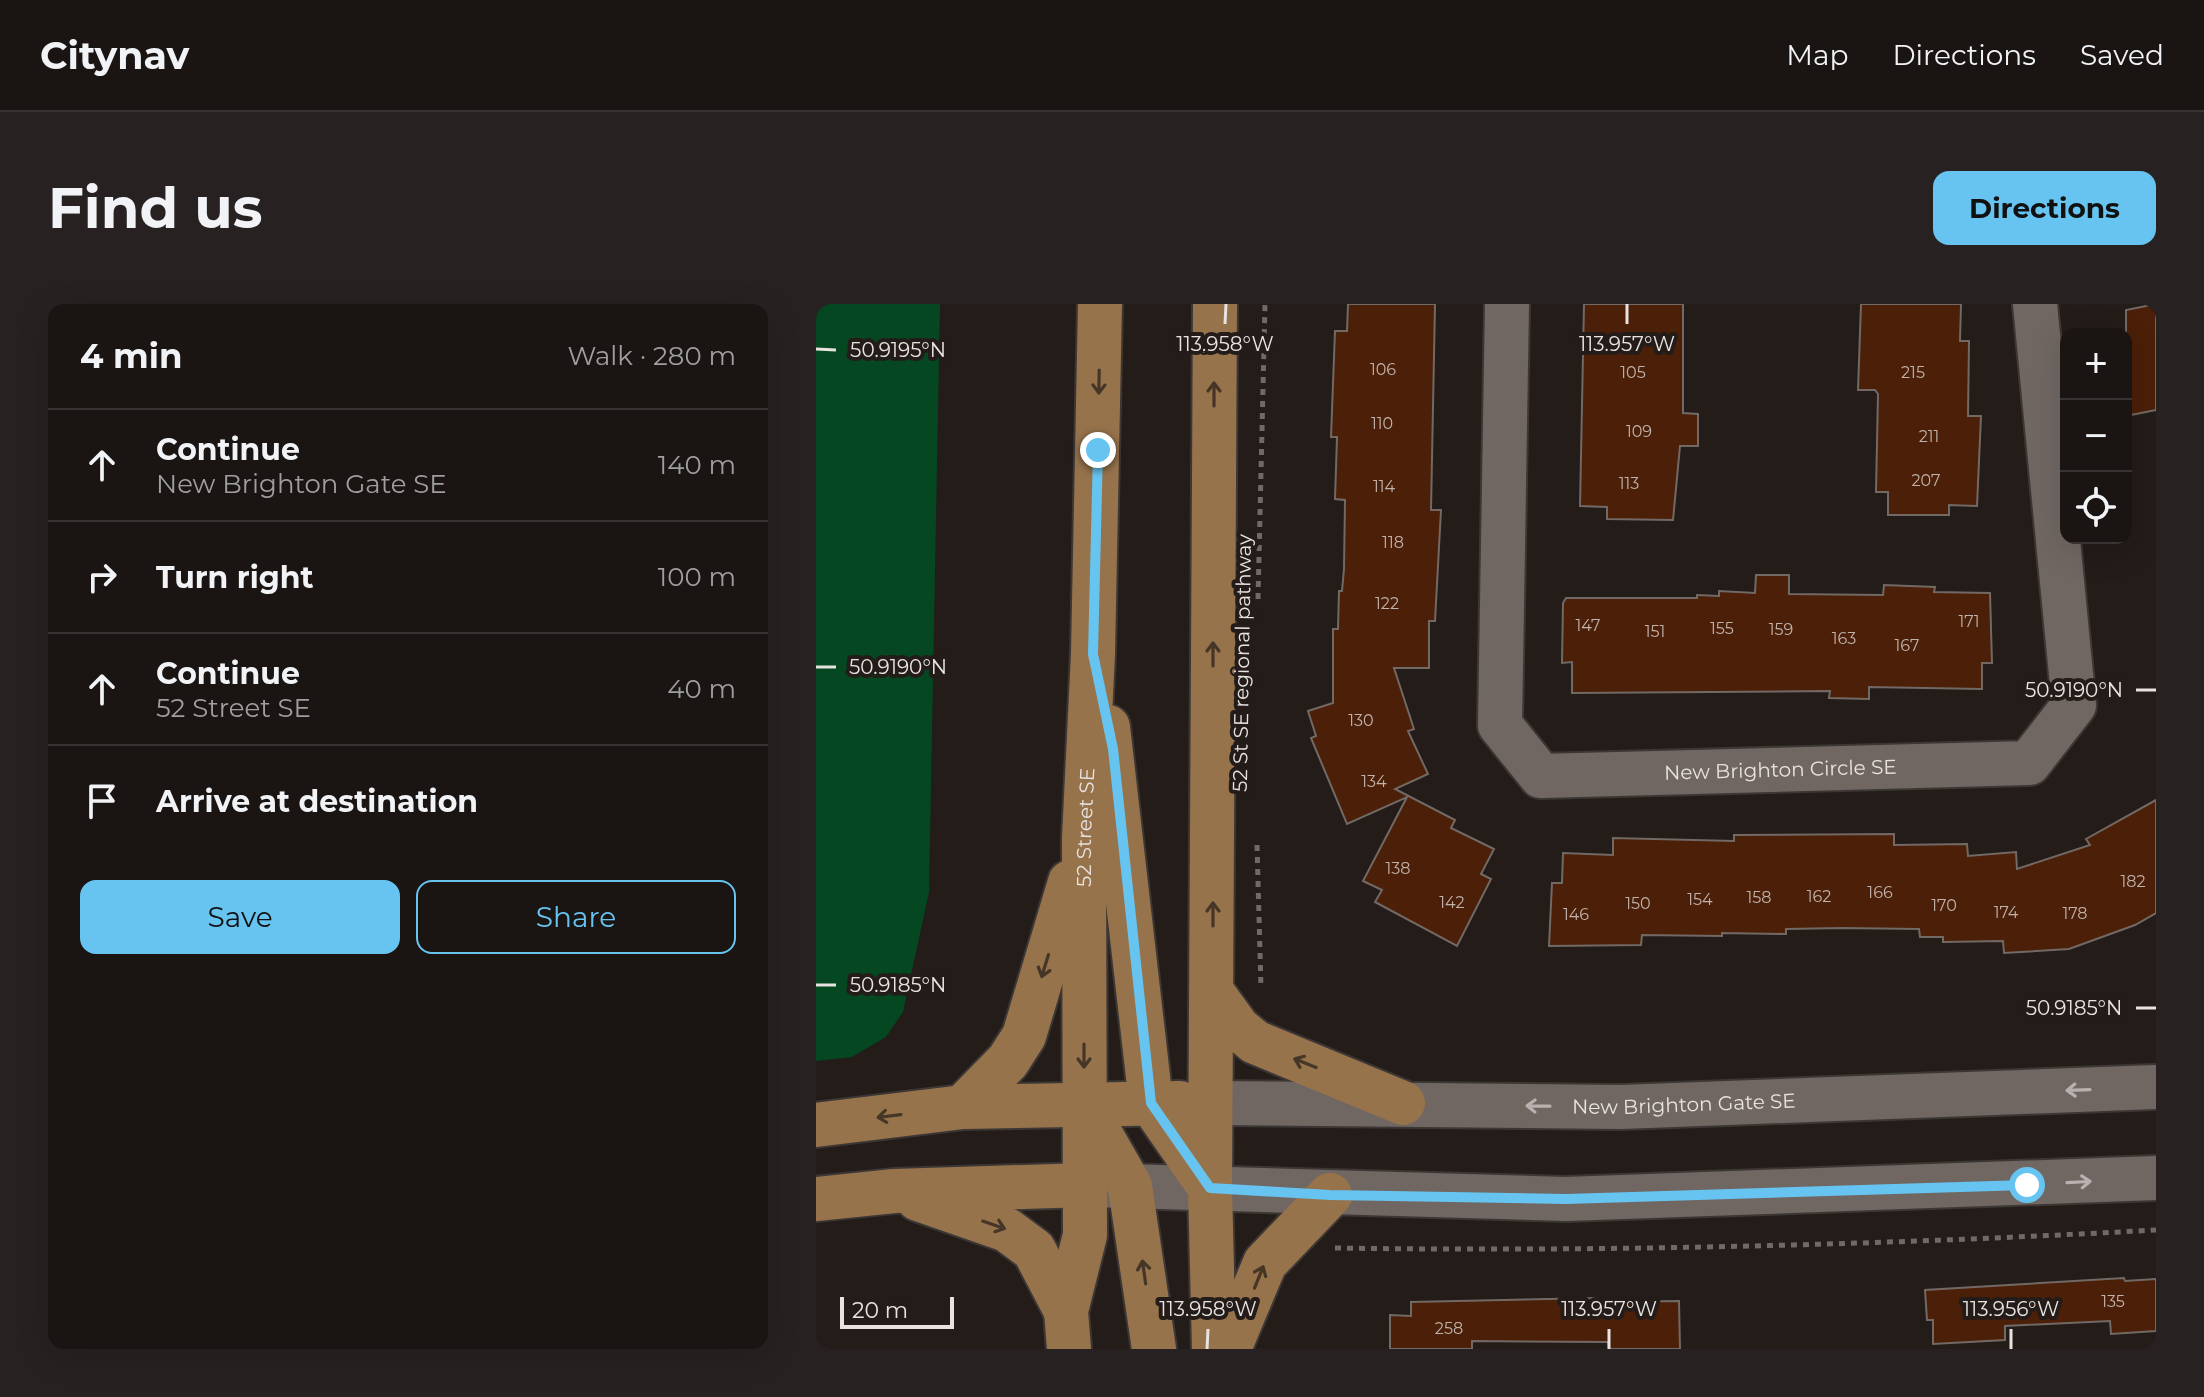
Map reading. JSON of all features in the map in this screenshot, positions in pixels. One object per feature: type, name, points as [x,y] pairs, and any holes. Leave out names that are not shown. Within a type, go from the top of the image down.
[{"type":"main road","name":"52 Street SE","points":[[1068,1330],[1085,1235],[1084,838],[1093,654],[1100,304]]},
{"type":"main road","points":[[1214,1349],[1210,1103],[1215,304]]},
{"type":"main road","points":[[1093,654],[1113,749],[1151,1103],[1210,1188]]},
{"type":"main road","points":[[963,1107],[1008,1061],[1024,1036],[1084,838]]},
{"type":"main road","points":[[1212,992],[1238,1028],[1255,1042],[1403,1103]]},
{"type":"main road","points":[[816,1125],[963,1107],[1210,1103]]},
{"type":"main road","points":[[1083,1104],[1130,1186],[1154,1349]]},
{"type":"main road","points":[[816,1199],[894,1191],[1086,1185]]},
{"type":"main road","points":[[894,1191],[1007,1230],[1034,1250],[1068,1330]]},
{"type":"main road","points":[[1229,1349],[1265,1263],[1330,1195]]},
{"type":"street","name":"New Brighton Circle SE","points":[[1507,304],[1500,725],[1541,776],[2029,763],[2074,705],[2035,304]]},
{"type":"street","name":"New Brighton Gate SE","points":[[1210,1103],[1621,1107],[2156,1087]]},
{"type":"street","points":[[1086,1185],[1330,1195],[1566,1199],[2156,1178]]},
{"type":"path","name":"52 St SE regional pathway","points":[[1258,614],[1265,304]]},
{"type":"path","points":[[1256,832],[1261,990]]},
{"type":"path","points":[[1324,1247],[1496,1250],[1756,1247],[2156,1230]]},
{"type":"green space","points":[[816,304],[940,304],[929,892],[903,1012],[886,1037],[852,1057],[816,1061]]},
{"type":"building","points":[[1348,304],[1435,304],[1431,510],[1441,510],[1435,621],[1429,621],[1429,668],[1394,668],[1414,729],[1408,731],[1428,774],[1395,789],[1455,820],[1451,828],[1494,849],[1481,874],[1491,879],[1457,946],[1375,902],[1382,890],[1363,881],[1407,797],[1347,824],[1311,738],[1316,736],[1308,711],[1333,703],[1333,629],[1338,629],[1339,591],[1342,591],[1345,500],[1335,499],[1337,437],[1331,437],[1335,331],[1347,331]]},
{"type":"building","points":[[1584,304],[1683,304],[1683,413],[1698,414],[1698,446],[1680,446],[1673,520],[1607,519],[1607,507],[1580,506]]},
{"type":"building","points":[[1861,304],[1961,304],[1960,341],[1969,341],[1968,416],[1981,416],[1977,506],[1949,505],[1949,515],[1888,515],[1888,492],[1876,492],[1878,394],[1875,390],[1858,390]]},
{"type":"building","points":[[2156,304],[2156,410],[2132,415],[2132,328],[2126,328],[2126,310]]},
{"type":"building","points":[[1756,575],[1789,575],[1789,594],[1883,595],[1884,585],[1935,587],[1934,592],[1990,593],[1992,663],[1982,663],[1982,689],[1869,687],[1869,699],[1829,698],[1830,691],[1572,693],[1572,662],[1562,663],[1563,603],[1566,598],[1697,598],[1697,595],[1719,596],[1719,591],[1755,593]]},
{"type":"building","points":[[2156,800],[2156,913],[2135,925],[2069,949],[2004,953],[2003,941],[1943,942],[1943,937],[1920,937],[1919,929],[1842,928],[1786,929],[1786,934],[1642,935],[1641,945],[1549,946],[1552,883],[1562,883],[1563,853],[1613,855],[1613,838],[1734,841],[1734,835],[1894,834],[1894,845],[1967,844],[1968,856],[2016,852],[2017,869],[2090,845],[2086,839]]},
{"type":"building","points":[[2124,1278],[2125,1281],[2156,1279],[2156,1331],[2111,1334],[2110,1321],[2005,1326],[2005,1340],[1933,1344],[1933,1320],[1927,1320],[1925,1290]]},
{"type":"building","points":[[1597,1298],[1597,1302],[1679,1301],[1680,1349],[1609,1349],[1608,1342],[1472,1341],[1472,1349],[1390,1349],[1390,1315],[1411,1316],[1411,1302]]},
{"type":"route","points":[[1098,450],[1093,654],[1113,749],[1151,1103],[1210,1188],[1330,1195],[1566,1199],[2027,1185]]}]
